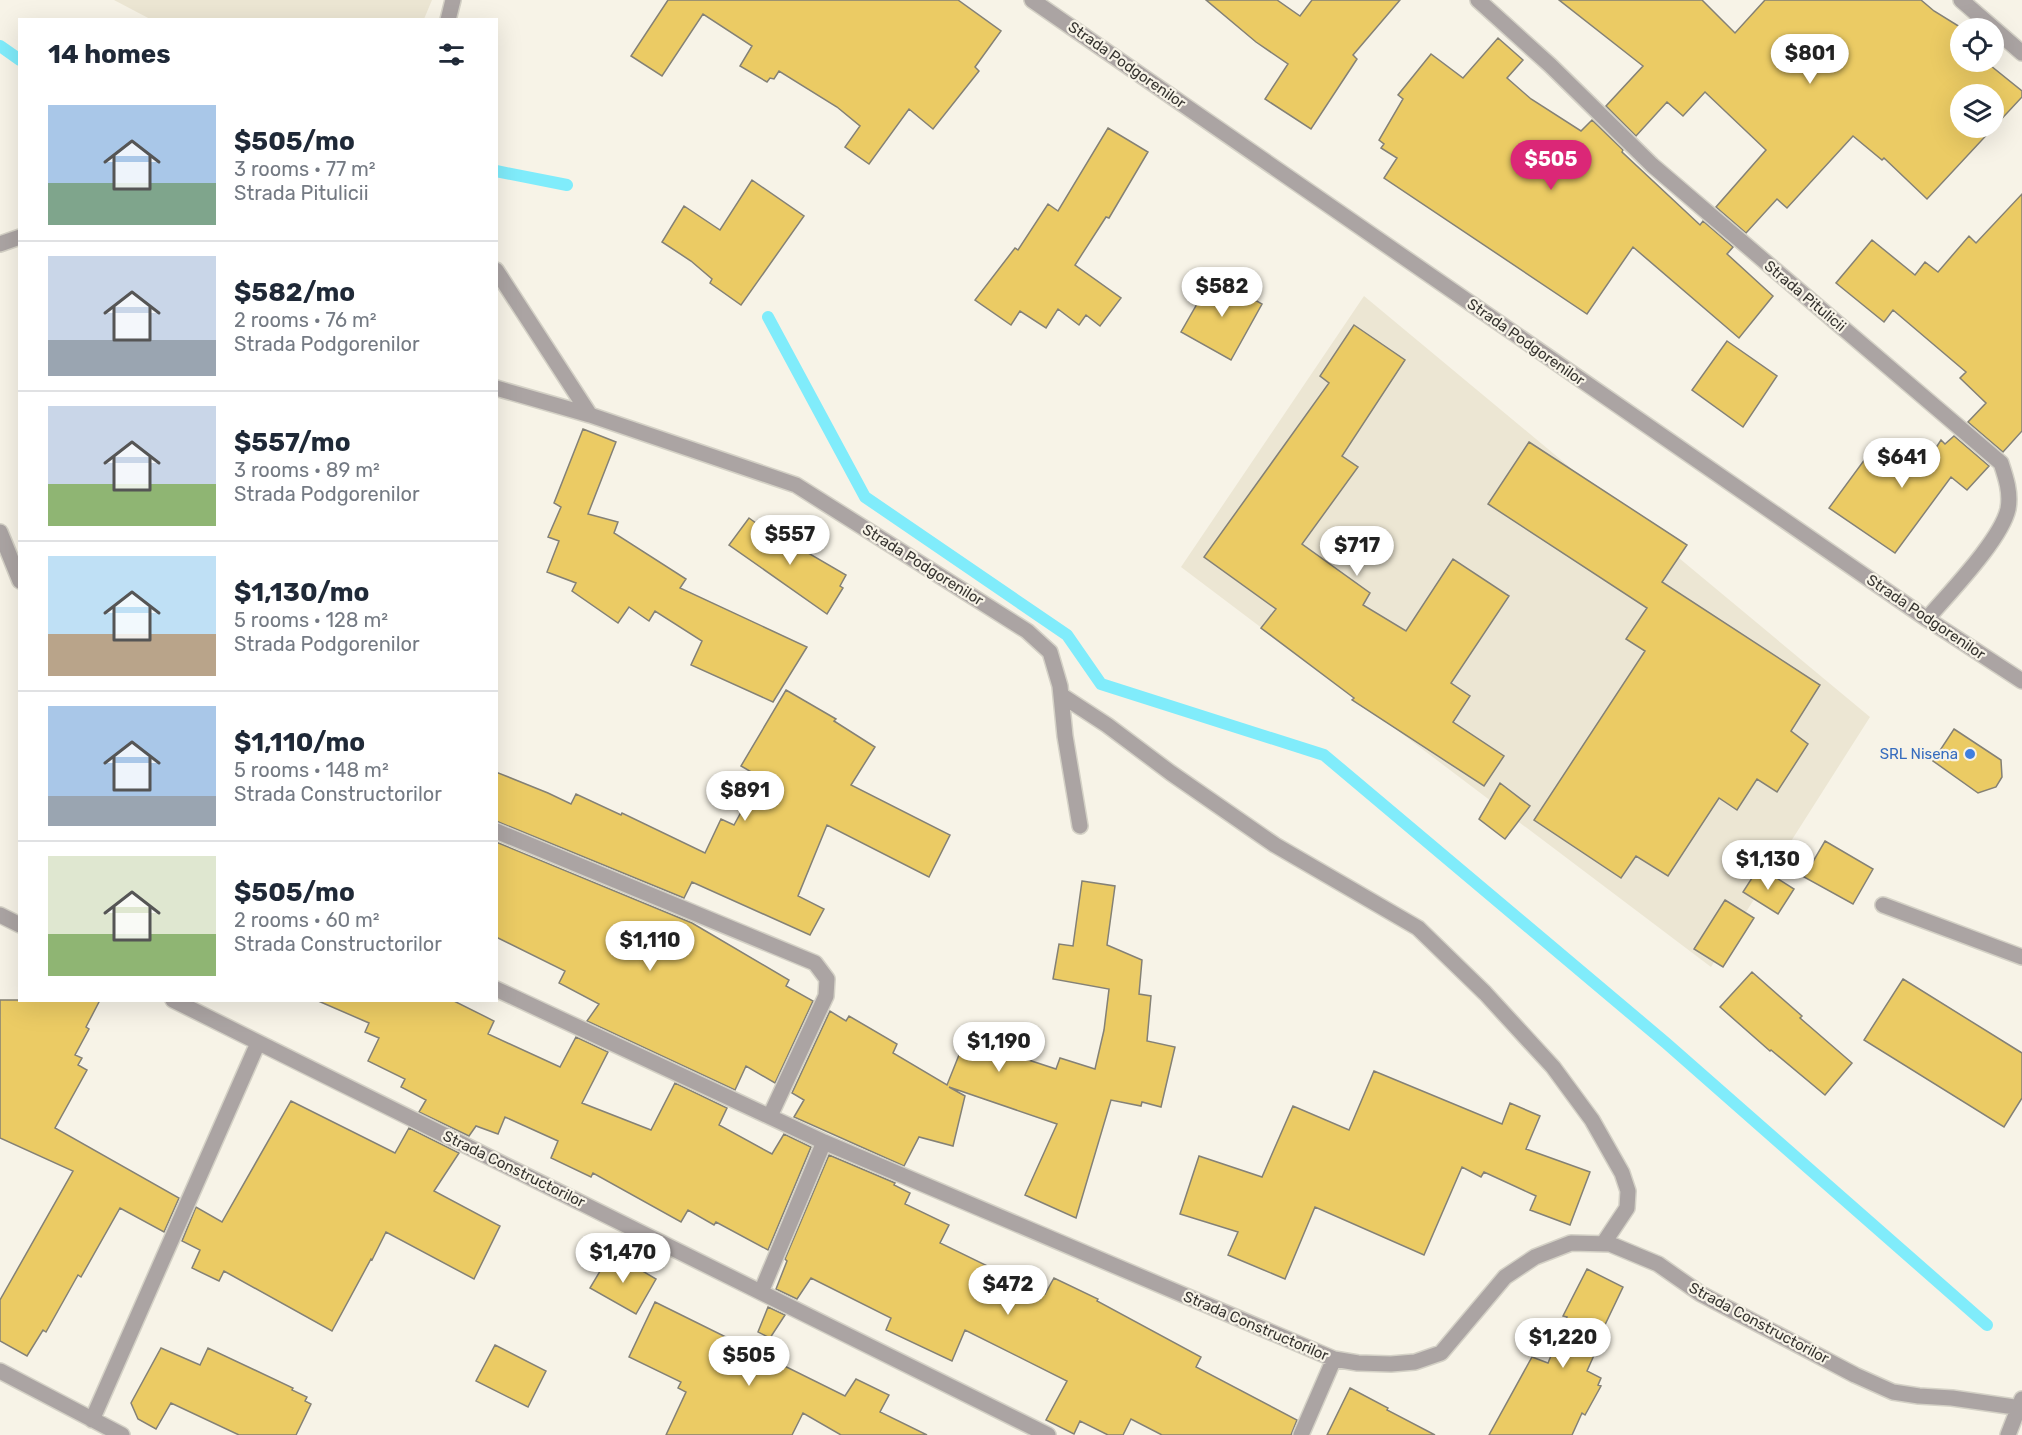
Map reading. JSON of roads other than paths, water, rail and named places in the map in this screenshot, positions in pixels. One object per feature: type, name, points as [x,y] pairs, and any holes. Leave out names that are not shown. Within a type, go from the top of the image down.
[{"type":"street","points":[[448,18],[453,0]]},
{"type":"street","name":"Strada Podgorenilor","points":[[1032,0],[1928,619],[2022,681]]},
{"type":"street","name":"Strada Pitulicii","points":[[1478,0],[1550,65],[1652,165],[2001,463],[2009,485],[2008,509],[1997,534],[1928,619]]},
{"type":"street","points":[[1961,0],[2022,53]]},
{"type":"street","points":[[0,244],[18,238]]},
{"type":"street","points":[[498,273],[590,415]]},
{"type":"street","name":"Strada Podgorenilor","points":[[498,389],[590,415],[796,485],[1027,631],[1050,652],[1061,695],[1065,736],[1080,826]]},
{"type":"street","points":[[0,532],[18,576]]},
{"type":"street","points":[[1061,695],[1107,724],[1171,773],[1275,845],[1418,928],[1485,993],[1553,1067],[1592,1120],[1622,1173],[1628,1191],[1627,1208],[1603,1244]]},
{"type":"street","points":[[498,832],[815,963],[827,979],[826,996],[770,1116]]},
{"type":"street","points":[[1883,905],[2022,957]]},
{"type":"street","points":[[0,915],[18,924]]},
{"type":"street","name":"Strada Constructorilor","points":[[498,990],[824,1142],[1334,1359],[1358,1363],[1391,1364],[1415,1362],[1442,1353],[1505,1277],[1535,1257],[1571,1244],[1610,1244],[1658,1264],[1701,1294],[1855,1375],[1893,1392],[2021,1405]]},
{"type":"street","name":"Strada Constructorilor","points":[[177,1002],[1048,1435]]},
{"type":"street","points":[[92,1420],[258,1043]]},
{"type":"street","points":[[761,1292],[824,1142]]},
{"type":"street","points":[[1300,1435],[1334,1359]]},
{"type":"street","points":[[0,1371],[122,1435]]},
{"type":"street","points":[[2008,1435],[2021,1405]]},
{"type":"waterway","points":[[0,46],[18,59]]},
{"type":"waterway","points":[[498,171],[567,185]]},
{"type":"waterway","points":[[768,317],[865,497],[1067,635],[1101,684],[1324,755],[1666,1043],[1987,1325]]},
{"type":"place","name":"SRL Nisena","points":[[1970,754]]}]
